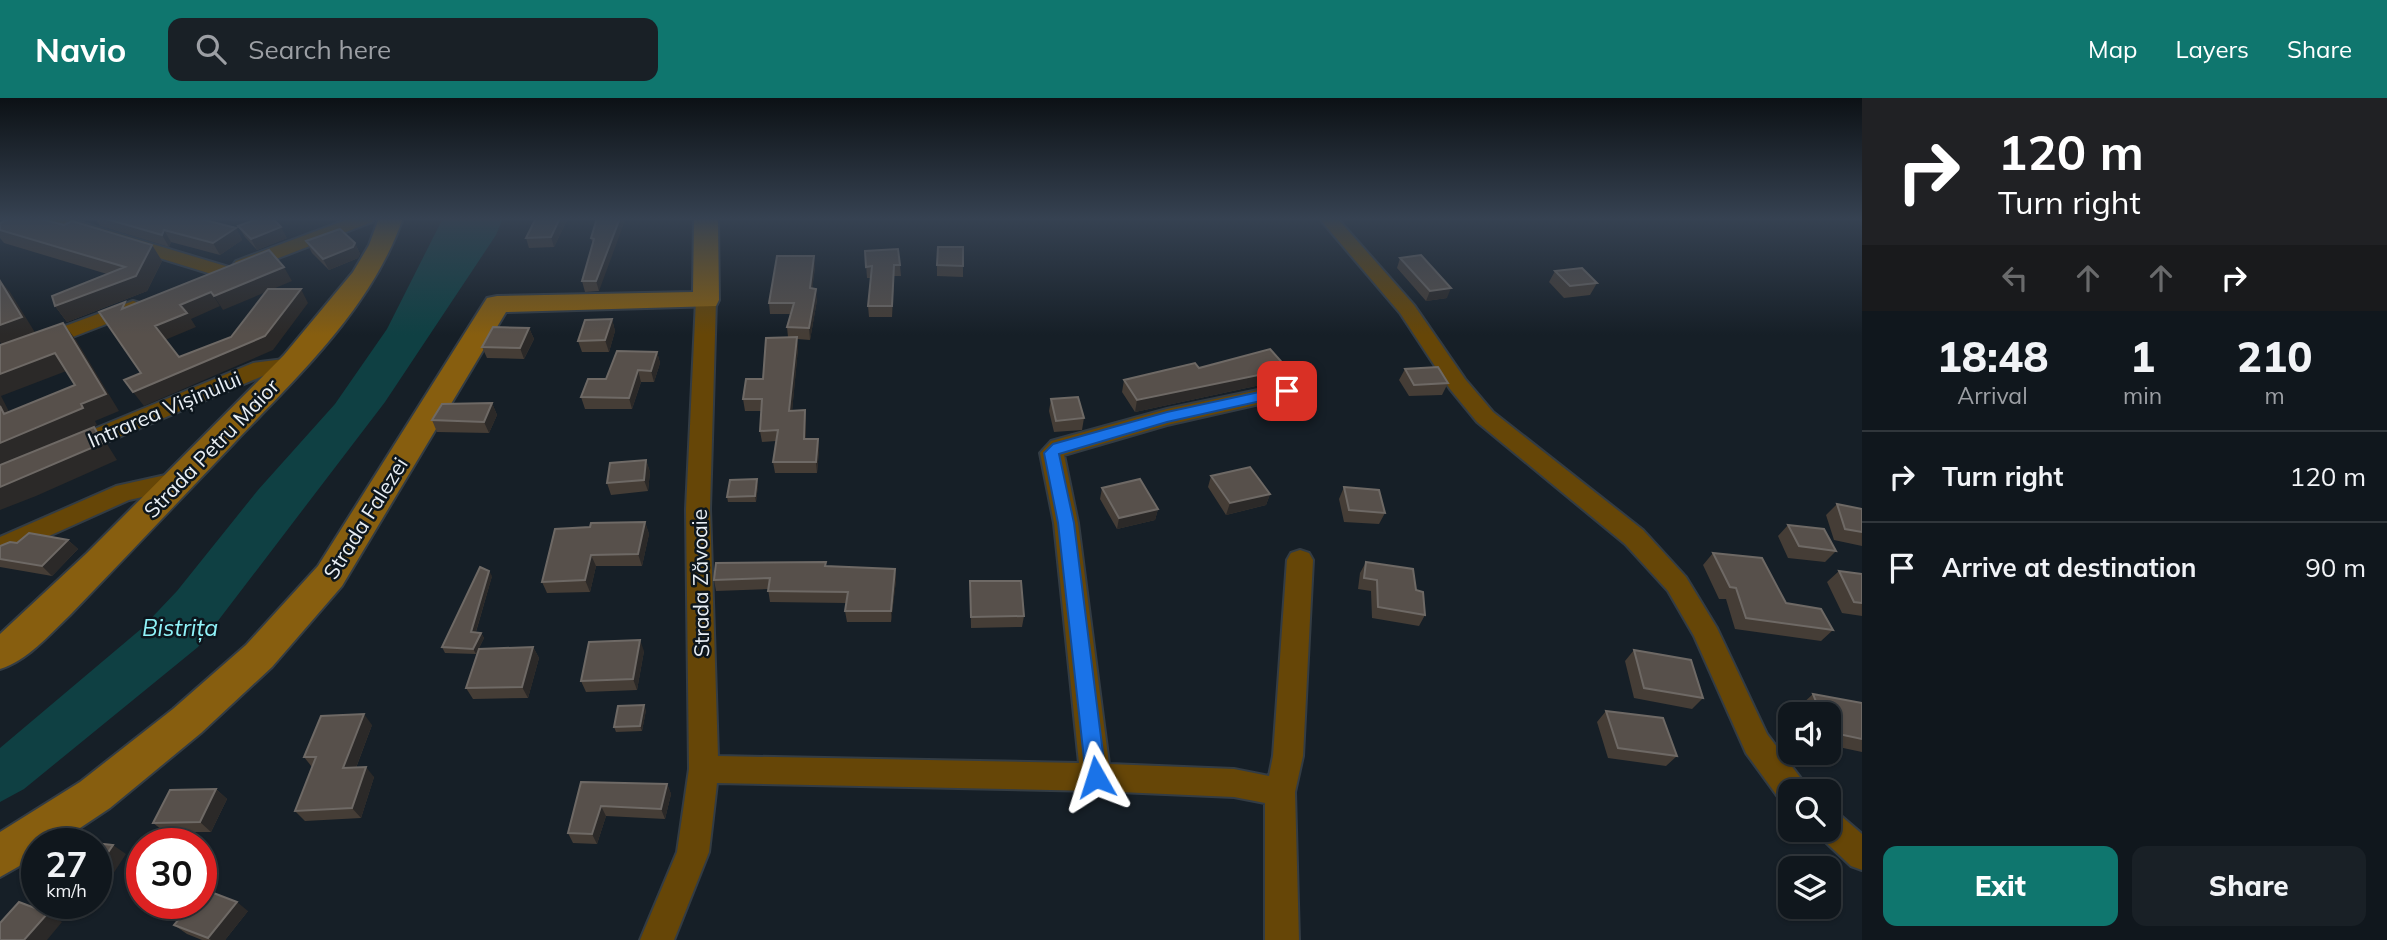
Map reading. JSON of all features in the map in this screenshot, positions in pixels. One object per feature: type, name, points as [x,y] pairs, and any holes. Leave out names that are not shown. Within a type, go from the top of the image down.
[{"type":"street","points":[[179,257],[225,272]]},
{"type":"street","points":[[200,282],[263,257]]},
{"type":"street","name":"Strada Petru Maior","points":[[0,654],[21,639],[57,605],[292,365],[374,257]]},
{"type":"street","name":"Strada Zăvoaie","points":[[657,940],[693,852],[704,769],[698,509],[706,257]]},
{"type":"street","points":[[1362,257],[1409,311],[1484,416],[1612,517],[1677,584],[1699,618],[1748,730],[1765,761],[1781,779]]},
{"type":"street","name":"Strada Falezei","points":[[0,856],[94,795],[187,721],[259,656],[330,576],[497,304],[706,300]]},
{"type":"street","points":[[0,358],[150,301]]},
{"type":"street","name":"Intrarea Vișinului","points":[[50,457],[261,368],[292,365]]},
{"type":"street","points":[[1096,777],[1066,523],[1052,453],[1059,447],[1167,417],[1287,391]]},
{"type":"street","points":[[0,548],[124,492],[179,481]]},
{"type":"street","points":[[1282,940],[1280,792],[1288,756],[1300,560]]},
{"type":"street","points":[[704,769],[1096,777],[1234,783],[1280,792]]},
{"type":"street","points":[[1841,836],[1862,855]]},
{"type":"water","name":"Bistrița","points":[[423,257],[481,257],[385,402],[198,647],[24,789],[0,802],[0,748],[141,629],[177,591],[258,490],[335,404],[387,329]]},
{"type":"building","points":[[92,257],[146,257],[136,276],[55,306],[52,296],[125,267]]},
{"type":"building","points":[[251,257],[275,257],[284,267],[214,296],[211,292],[180,305],[187,313],[155,326],[179,357],[231,337],[268,289],[301,289],[265,336],[133,392],[124,380],[141,373],[99,312],[125,302],[122,309]]},
{"type":"building","points":[[589,257],[605,257],[596,281],[582,281]]},
{"type":"building","points":[[777,257],[814,257],[810,288],[816,289],[809,328],[787,327],[794,303],[769,303]]},
{"type":"building","points":[[865,257],[899,257],[900,265],[894,265],[892,306],[868,306],[872,266],[866,267]]},
{"type":"building","points":[[937,257],[963,257],[963,266],[937,265]]},
{"type":"building","points":[[1423,257],[1451,288],[1430,291],[1400,258]]},
{"type":"building","points":[[1582,268],[1597,283],[1570,286],[1555,271]]},
{"type":"building","points":[[0,281],[22,317],[0,325]]},
{"type":"building","points":[[612,319],[605,340],[578,341],[585,320]]},
{"type":"building","points":[[63,323],[106,394],[81,404],[83,408],[0,443],[0,406],[4,414],[75,385],[55,353],[0,374],[0,345]]},
{"type":"building","points":[[493,327],[529,328],[520,348],[482,347]]},
{"type":"building","points":[[797,337],[789,411],[805,410],[804,439],[818,439],[816,462],[773,462],[778,430],[760,431],[762,399],[743,399],[746,379],[763,379],[766,338]]},
{"type":"building","points":[[1270,349],[1288,369],[1137,400],[1124,380],[1195,363],[1199,368]]},
{"type":"building","points":[[617,351],[657,352],[651,371],[638,370],[629,398],[581,397],[588,379],[606,379]]},
{"type":"building","points":[[1438,367],[1448,383],[1414,385],[1405,369]]},
{"type":"building","points":[[1078,397],[1084,418],[1056,421],[1051,399]]},
{"type":"building","points":[[492,403],[484,422],[432,420],[442,404]]},
{"type":"building","points":[[94,427],[103,443],[0,487],[0,465]]},
{"type":"building","points":[[646,460],[644,480],[607,483],[610,463]]},
{"type":"building","points":[[1250,467],[1270,494],[1230,503],[1211,476]]},
{"type":"building","points":[[757,479],[755,496],[727,497],[730,480]]},
{"type":"building","points":[[1140,479],[1158,509],[1119,518],[1102,488]]},
{"type":"building","points":[[1344,487],[1379,490],[1385,513],[1349,510]]},
{"type":"building","points":[[1837,504],[1862,509],[1862,532],[1845,529]]},
{"type":"building","points":[[645,522],[638,554],[591,555],[585,580],[542,582],[555,529],[590,527],[591,523]]},
{"type":"building","points":[[1788,525],[1824,529],[1836,551],[1799,546]]},
{"type":"building","points":[[29,533],[68,540],[42,566],[0,559],[0,546],[10,542],[17,543]]},
{"type":"building","points":[[1713,553],[1762,558],[1786,603],[1821,609],[1833,630],[1746,618],[1736,588],[1730,587]]},
{"type":"building","points":[[826,562],[825,566],[895,569],[891,611],[845,611],[848,592],[768,591],[770,578],[714,580],[716,563]]},
{"type":"building","points":[[1366,562],[1413,569],[1416,590],[1423,592],[1425,615],[1378,607],[1377,580],[1364,578]]},
{"type":"building","points":[[480,567],[489,571],[471,632],[481,633],[473,649],[442,647]]},
{"type":"building","points":[[1839,571],[1862,574],[1862,603],[1854,602]]},
{"type":"building","points":[[970,581],[1021,581],[1024,616],[971,617]]},
{"type":"building","points":[[640,640],[633,679],[581,681],[589,642]]},
{"type":"building","points":[[533,647],[522,687],[466,688],[479,649]]},
{"type":"building","points":[[1634,650],[1691,660],[1703,698],[1644,688]]},
{"type":"building","points":[[1813,694],[1862,703],[1862,739],[1841,735],[1841,702],[1816,702]]},
{"type":"building","points":[[644,705],[640,726],[614,727],[618,706]]},
{"type":"building","points":[[1606,711],[1663,718],[1677,756],[1618,748]]},
{"type":"building","points":[[364,714],[343,768],[366,767],[352,808],[295,811],[316,757],[304,757],[321,716]]},
{"type":"building","points":[[581,782],[667,784],[661,809],[601,806],[592,834],[568,833]]},
{"type":"building","points":[[216,789],[200,822],[153,823],[170,790]]},
{"type":"building","points":[[217,894],[237,902],[208,938],[174,925],[179,919],[217,919]]},
{"type":"building","points":[[19,902],[21,919],[43,919],[24,940],[0,940],[0,923]]},
{"type":"route","points":[[1096,777],[1066,523],[1051,455],[1059,447],[1167,417],[1287,391]]}]
